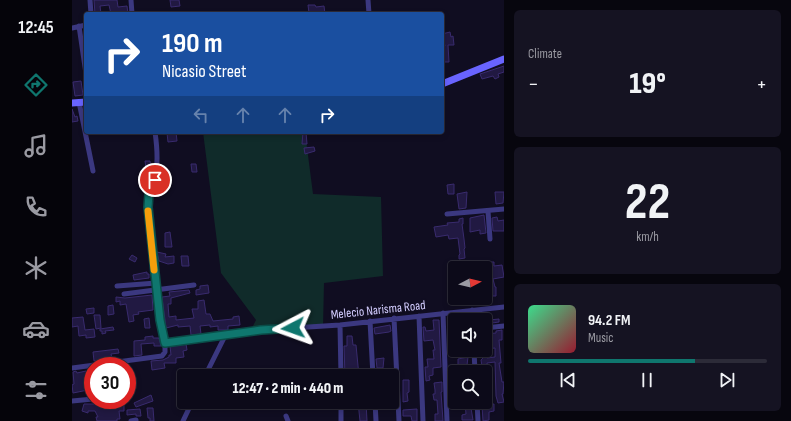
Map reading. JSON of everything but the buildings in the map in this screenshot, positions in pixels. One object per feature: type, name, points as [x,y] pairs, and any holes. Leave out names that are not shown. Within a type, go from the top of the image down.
[{"type":"street","points":[[90,0],[92,12]]},
{"type":"street","points":[[131,0],[132,12]]},
{"type":"street","points":[[368,0],[369,12]]},
{"type":"street","points":[[72,28],[84,25]]},
{"type":"street","points":[[79,26],[84,60]]},
{"type":"street","points":[[444,83],[504,59]]},
{"type":"street","points":[[79,103],[84,127]]},
{"type":"street","points":[[85,134],[93,171]]},
{"type":"street","points":[[136,360],[162,356],[165,352],[165,343],[160,320],[148,207],[149,194],[156,174],[157,152],[155,134]]},
{"type":"street","points":[[447,214],[504,210]]},
{"type":"street","points":[[488,211],[490,239]]},
{"type":"street","points":[[117,286],[156,283]]},
{"type":"street","points":[[124,294],[194,286]]},
{"type":"street","name":"Melecio Narisma Road","points":[[165,343],[261,330],[340,325],[504,307]]},
{"type":"street","points":[[443,314],[447,421]]},
{"type":"street","points":[[419,316],[423,421]]},
{"type":"street","points":[[394,318],[399,421]]},
{"type":"street","points":[[370,321],[373,369]]},
{"type":"street","points":[[340,325],[340,369]]},
{"type":"street","points":[[492,327],[504,326]]},
{"type":"street","points":[[208,369],[226,334]]},
{"type":"street","points":[[72,368],[84,367]]},
{"type":"street","points":[[72,401],[84,400]]},
{"type":"street","points":[[183,421],[189,409]]},
{"type":"street","points":[[341,409],[341,421]]},
{"type":"street","points":[[375,409],[376,421]]},
{"type":"street","points":[[477,409],[478,421]]},
{"type":"green space","points":[[203,134],[305,134],[313,194],[381,197],[383,276],[324,283],[323,327],[252,328],[256,320],[221,273]]},
{"type":"slow traffic","points":[[148,211],[154,270]]},
{"type":"route","points":[[155,180],[149,194],[148,207],[160,320],[165,343],[226,334],[293,328]]}]
